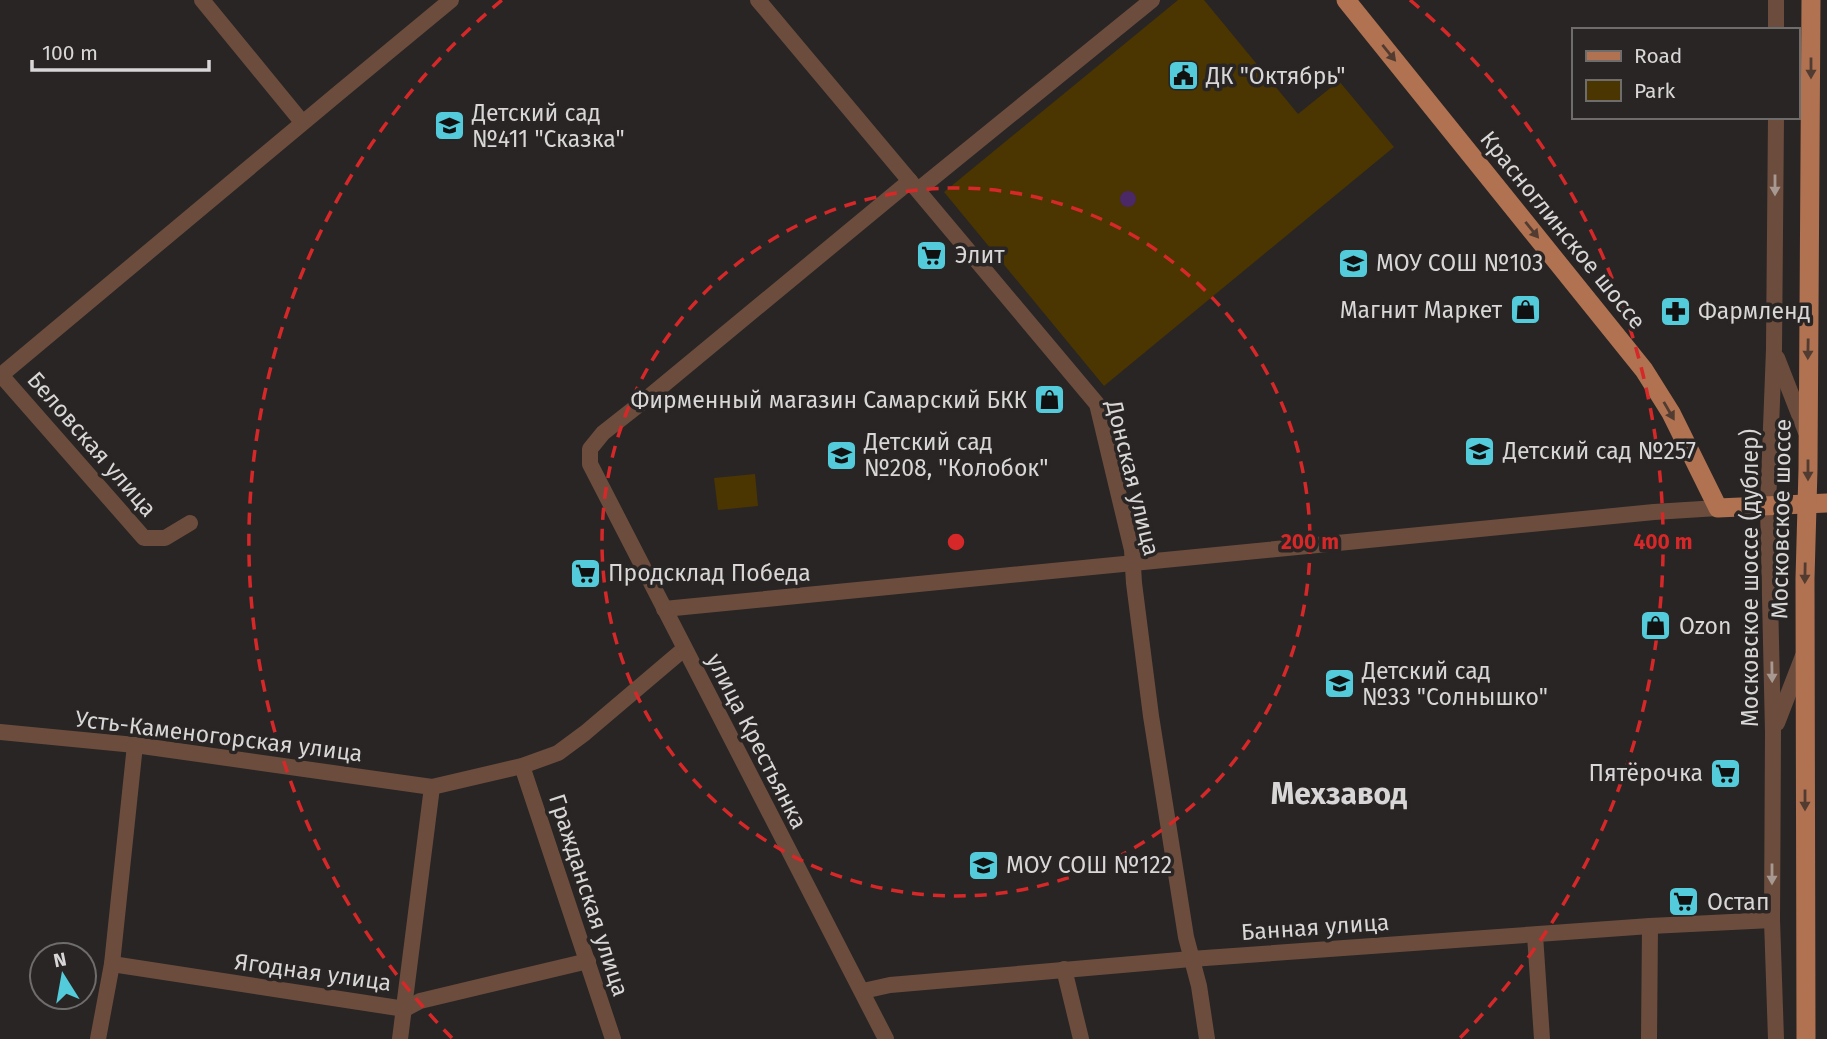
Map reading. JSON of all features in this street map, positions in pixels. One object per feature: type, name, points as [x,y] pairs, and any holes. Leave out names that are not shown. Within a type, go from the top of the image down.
[{"type":"main road","name":"Красноглинское шоссе","points":[[1346,0],[1639,364],[1671,413],[1717,508]]},
{"type":"main road","name":"Московское шоссе","points":[[1806,1039],[1804,651],[1811,0]]},
{"type":"main road","points":[[1717,508],[1827,503]]},
{"type":"street","points":[[202,0],[302,122]]},
{"type":"street","points":[[0,374],[452,0]]},
{"type":"street","name":"Донская улица","points":[[758,0],[1097,404],[1132,550],[1153,730],[1182,914],[1199,986],[1207,1039]]},
{"type":"street","points":[[914,186],[1152,0]]},
{"type":"street","points":[[1776,0],[1776,28]]},
{"type":"street","name":"Московское шоссе (дублер)","points":[[1776,119],[1774,349],[1768,506],[1773,732],[1772,920],[1776,1039]]},
{"type":"street","name":"улица Крестьянка","points":[[886,1039],[590,464],[590,449],[603,432],[914,186]]},
{"type":"street","points":[[1774,349],[1807,435]]},
{"type":"street","name":"Беловская улица","points":[[0,374],[144,538],[165,538],[190,523]]},
{"type":"street","points":[[664,610],[1132,562],[1717,508]]},
{"type":"street","points":[[400,1039],[432,787],[522,766],[558,753],[684,649]]},
{"type":"street","points":[[1773,732],[1804,651]]},
{"type":"street","name":"Усть-Каменогорская улица","points":[[0,733],[135,745],[432,787]]},
{"type":"street","points":[[98,1039],[111,964],[135,745]]},
{"type":"street","name":"Гражданская улица","points":[[522,766],[613,1039]]},
{"type":"street","name":"Банная улица","points":[[863,991],[890,985],[1191,959],[1650,926],[1772,920]]},
{"type":"street","points":[[1649,1039],[1650,926]]},
{"type":"street","points":[[1535,935],[1542,1039]]},
{"type":"street","name":"Ягодная улица","points":[[111,964],[405,1009],[420,1001],[587,961]]},
{"type":"street","points":[[1064,969],[1081,1039]]},
{"type":"green space","points":[[1178,0],[1204,0],[1298,114],[1339,81],[1394,147],[1104,386],[944,192]]},
{"type":"green space","points":[[755,474],[758,506],[718,510],[714,478]]},
{"type":"shaded area","points":[[1128,191],[1134,193],[1134,205],[1128,207],[1122,205],[1120,199],[1122,193]]},
{"type":"place","name":"ДК \"Октябрь\"","points":[[1183,76]]},
{"type":"place","name":"Детский сад №411 \"Сказка\"","points":[[449,126]]},
{"type":"place","name":"Элит","points":[[932,255]]},
{"type":"place","name":"МОУ СОШ №103","points":[[1353,263]]},
{"type":"place","name":"Магнит Маркет","points":[[1525,310]]},
{"type":"place","name":"Фармленд","points":[[1675,311]]},
{"type":"place","name":"Фирменный магазин Самарский БКК","points":[[1050,400]]},
{"type":"place","name":"Детский сад №257","points":[[1480,451]]},
{"type":"place","name":"Детский сад №208, \"Колобок\"","points":[[841,455]]},
{"type":"place","name":"Продсклад Победа","points":[[585,573]]},
{"type":"place","name":"Ozon","points":[[1656,626]]},
{"type":"place","name":"Детский сад №33 \"Солнышко\"","points":[[1339,684]]},
{"type":"place","name":"Пятёрочка","points":[[1726,773]]},
{"type":"place","name":"МОУ СОШ №122","points":[[983,865]]},
{"type":"place","name":"Остап","points":[[1684,902]]},
{"type":"district","name":"Мехзавод","points":[[1339,794]]}]
